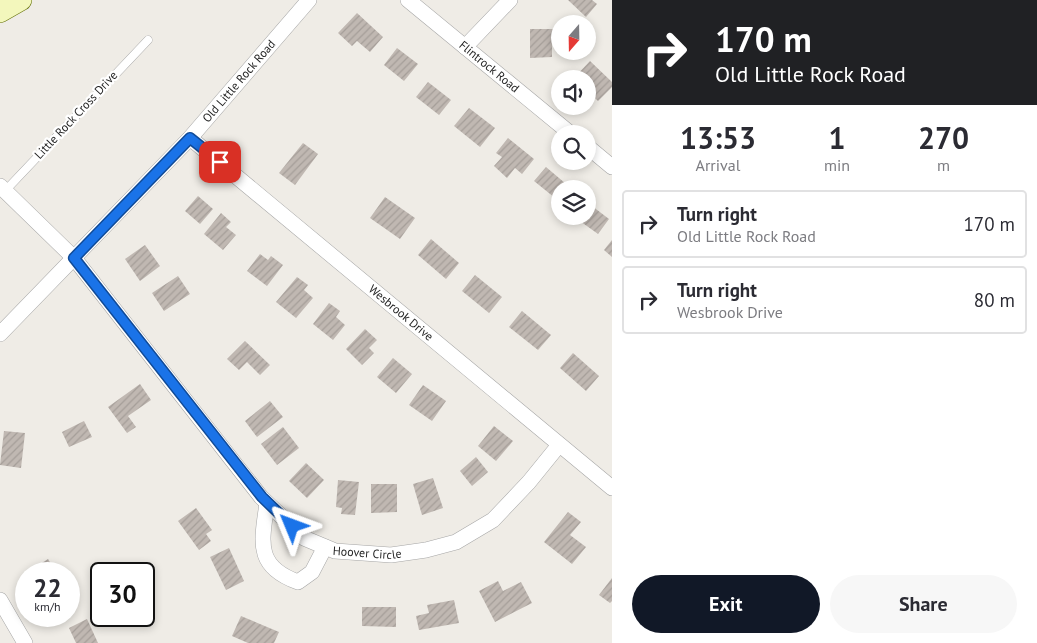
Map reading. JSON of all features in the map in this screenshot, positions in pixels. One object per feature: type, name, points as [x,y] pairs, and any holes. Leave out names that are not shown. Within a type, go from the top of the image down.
[{"type":"main road","points":[[0,12],[21,0]]},
{"type":"street","name":"Old Little Rock Road","points":[[0,334],[190,138],[309,0]]},
{"type":"street","name":"Flintrock Road","points":[[408,0],[560,125]]},
{"type":"street","points":[[465,47],[510,0]]},
{"type":"street","name":"Wesbrook Drive","points":[[190,138],[612,488]]},
{"type":"street","points":[[596,154],[612,167]]},
{"type":"street","name":"Hoover Circle","points":[[2,189],[74,258],[211,435],[267,502],[304,538],[335,551],[391,554],[426,550],[456,542],[493,520],[530,482],[560,445]]},
{"type":"street","points":[[267,502],[263,537],[267,562],[282,576],[298,582],[312,572],[326,547]]},
{"type":"street","points":[[0,600],[25,643]]},
{"type":"lane","name":"Little Rock Cross Drive","points":[[2,189],[148,40]]},
{"type":"building","points":[[568,0],[592,0],[597,4],[588,15],[584,15]]},
{"type":"building","points":[[357,13],[383,37],[370,52],[357,41],[352,46],[338,33]]},
{"type":"building","points":[[530,29],[551,29],[551,57],[530,58]]},
{"type":"building","points":[[397,48],[418,64],[404,81],[384,65]]},
{"type":"building","points":[[590,61],[612,82],[612,87],[598,101],[596,99],[596,70],[582,70]]},
{"type":"building","points":[[428,82],[451,100],[439,115],[416,97]]},
{"type":"building","points":[[469,108],[495,128],[480,147],[454,126]]},
{"type":"building","points":[[508,138],[534,159],[522,174],[515,168],[507,178],[494,166],[502,157],[496,153]]},
{"type":"building","points":[[303,143],[318,154],[295,185],[279,173]]},
{"type":"building","points":[[546,167],[561,180],[551,180],[551,195],[534,181]]},
{"type":"building","points":[[198,196],[213,209],[200,224],[185,211]]},
{"type":"building","points":[[385,197],[415,218],[400,239],[370,218]]},
{"type":"building","points":[[596,209],[609,219],[598,234],[586,225],[596,225]]},
{"type":"building","points":[[221,213],[231,222],[226,227],[236,235],[223,250],[204,234]]},
{"type":"building","points":[[431,239],[459,263],[446,279],[418,255]]},
{"type":"building","points":[[612,240],[612,257],[604,250]]},
{"type":"building","points":[[145,245],[160,266],[140,281],[125,259]]},
{"type":"building","points":[[260,254],[268,260],[271,256],[283,265],[267,286],[247,271]]},
{"type":"building","points":[[475,275],[502,297],[489,313],[462,291]]},
{"type":"building","points":[[178,276],[190,294],[164,311],[152,293]]},
{"type":"building","points":[[297,277],[308,285],[304,290],[313,298],[296,318],[276,302]]},
{"type":"building","points":[[329,303],[340,311],[336,317],[345,325],[333,340],[313,324]]},
{"type":"building","points":[[522,311],[551,335],[538,350],[509,327]]},
{"type":"building","points":[[365,329],[377,340],[369,348],[374,353],[362,365],[346,349]]},
{"type":"building","points":[[245,341],[270,365],[260,375],[247,362],[239,370],[227,359]]},
{"type":"building","points":[[573,353],[599,376],[586,391],[560,368]]},
{"type":"building","points":[[393,358],[412,374],[396,393],[377,377]]},
{"type":"building","points":[[140,384],[151,400],[128,416],[136,427],[127,433],[108,407]]},
{"type":"building","points":[[423,385],[446,401],[432,421],[409,405]]},
{"type":"building","points":[[270,401],[283,417],[257,437],[245,421]]},
{"type":"building","points":[[84,421],[92,437],[69,447],[62,432]]},
{"type":"building","points":[[494,426],[513,441],[496,461],[478,446]]},
{"type":"building","points":[[283,427],[299,448],[277,465],[261,444]]},
{"type":"building","points":[[4,431],[25,433],[21,468],[0,465]]},
{"type":"building","points":[[476,457],[488,472],[472,486],[460,471]]},
{"type":"building","points":[[306,463],[324,480],[307,498],[289,481]]},
{"type":"building","points":[[433,478],[443,508],[422,515],[413,484]]},
{"type":"building","points":[[338,480],[359,482],[355,515],[341,514],[342,508],[336,507]]},
{"type":"building","points":[[371,484],[397,484],[397,512],[371,513]]},
{"type":"building","points":[[196,508],[212,530],[206,534],[211,541],[199,550],[178,521]]},
{"type":"building","points":[[568,512],[581,522],[570,535],[586,547],[572,564],[544,542]]},
{"type":"building","points":[[229,548],[244,581],[226,590],[210,557]]},
{"type":"building","points":[[612,578],[612,601],[610,603],[599,595]]},
{"type":"building","points":[[498,581],[503,591],[521,582],[532,603],[495,622],[479,591]]},
{"type":"building","points":[[454,600],[459,623],[419,630],[416,616],[429,613],[427,605]]},
{"type":"building","points":[[362,607],[396,607],[396,627],[362,626]]},
{"type":"building","points":[[241,616],[279,632],[274,643],[248,643],[232,636]]},
{"type":"building","points":[[87,619],[98,643],[76,643],[69,628],[80,627],[80,622]]},
{"type":"route","points":[[220,162],[190,138],[74,258],[211,435],[262,497],[292,526]]}]
